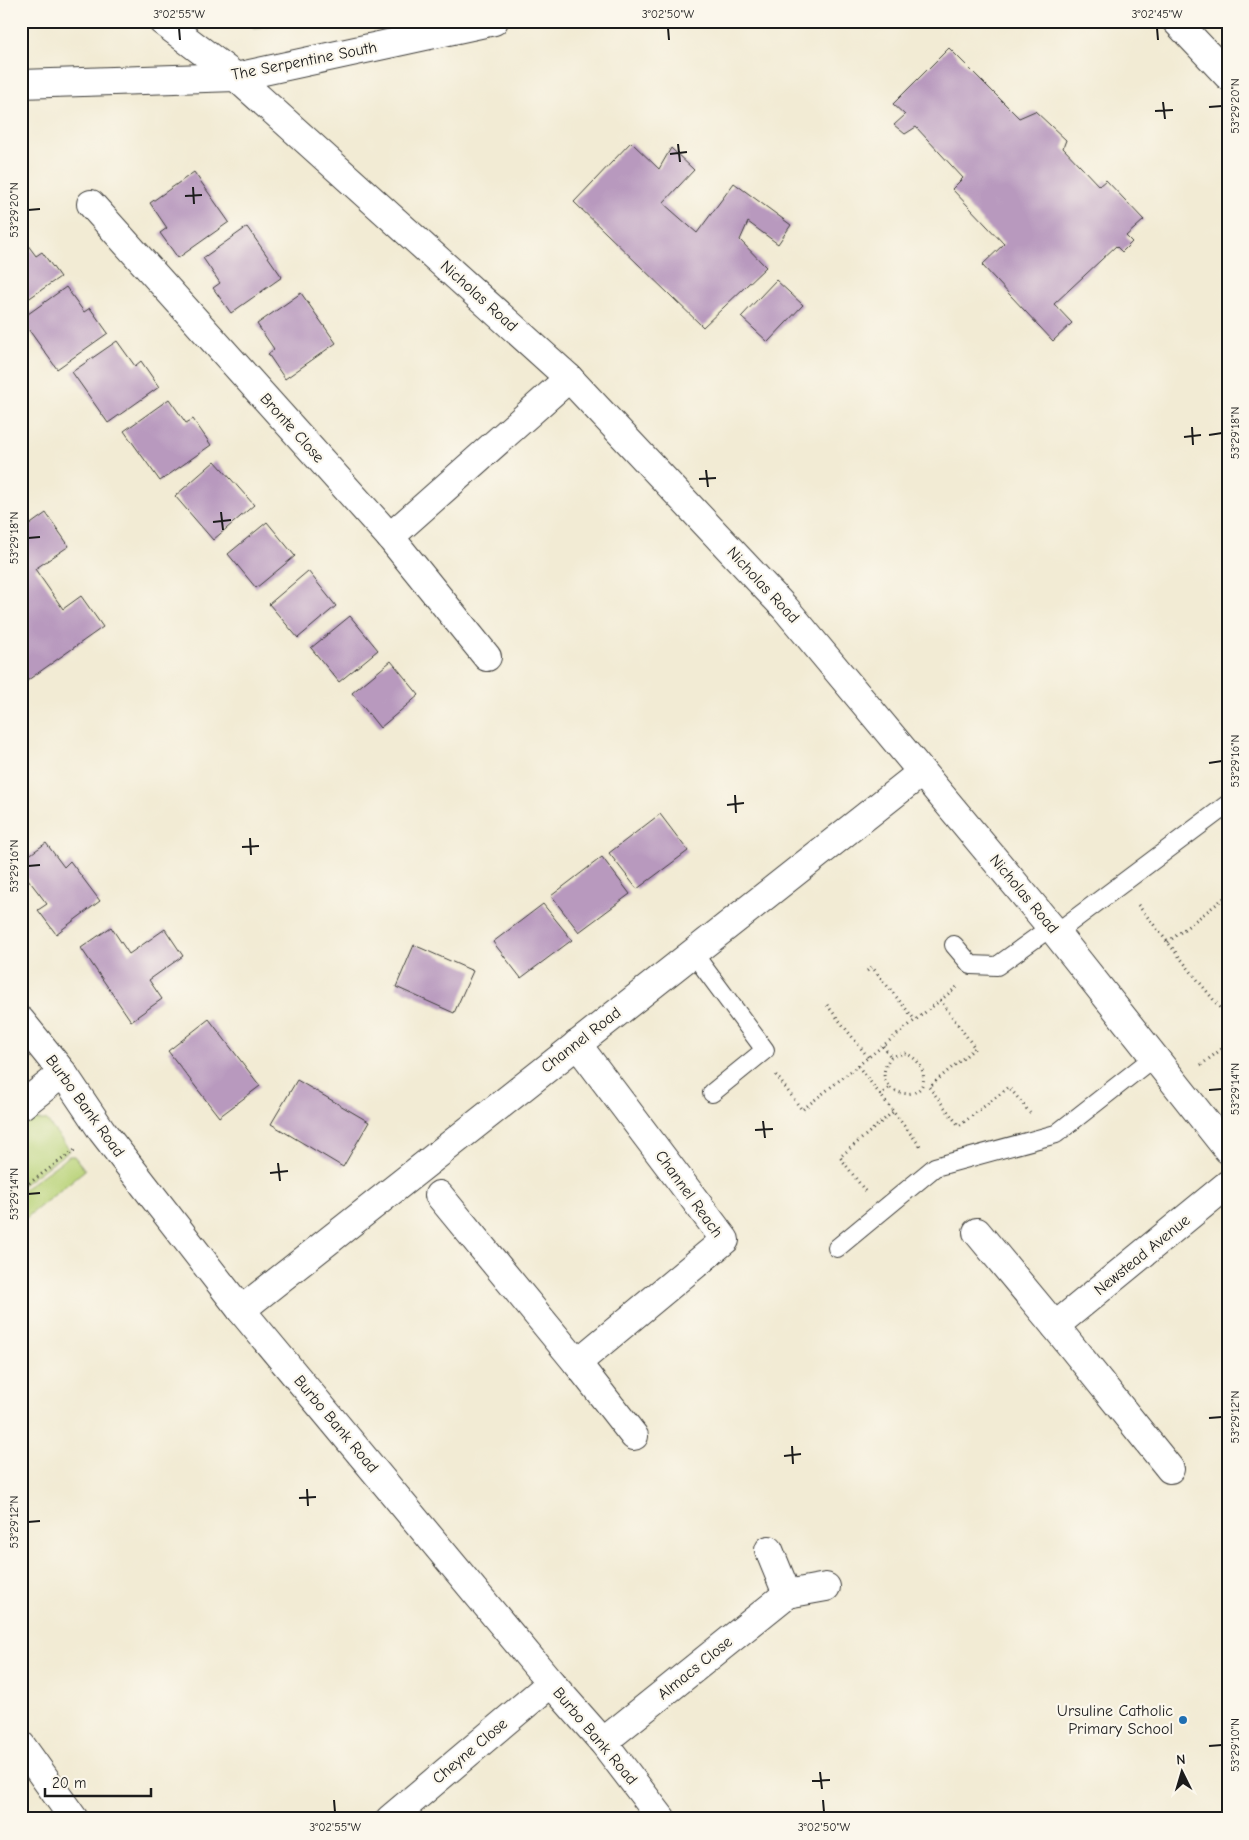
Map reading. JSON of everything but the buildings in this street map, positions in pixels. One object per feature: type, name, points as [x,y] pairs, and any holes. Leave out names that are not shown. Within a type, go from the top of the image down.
[{"type":"street","name":"Nicholas Road","points":[[162,21],[236,76],[569,378],[785,608],[1054,930],[1228,1150]]},
{"type":"street","name":"The Serpentine South","points":[[21,84],[236,76],[494,21]]},
{"type":"street","points":[[1176,21],[1228,76]]},
{"type":"street","name":"Bronte Close","points":[[91,204],[390,536],[487,657]]},
{"type":"street","points":[[390,536],[569,378]]},
{"type":"street","name":"Channel Road","points":[[241,1310],[922,772]]},
{"type":"street","name":"Burbo Bank Road","points":[[21,1020],[63,1073],[102,1131],[241,1310],[551,1683],[603,1742],[662,1819]]},
{"type":"street","name":"Channel Reach","points":[[577,1044],[725,1240],[577,1363]]},
{"type":"street","points":[[21,1106],[63,1073]]},
{"type":"street","name":"Newstead Avenue","points":[[1055,1326],[1228,1184]]},
{"type":"street","points":[[439,1195],[577,1363],[634,1436]]},
{"type":"street","points":[[977,1232],[1170,1470]]},
{"type":"street","points":[[769,1550],[787,1594]]},
{"type":"street","name":"Almacs Close","points":[[603,1742],[787,1594],[826,1587]]},
{"type":"street","name":"Cheyne Close","points":[[390,1819],[551,1683]]},
{"type":"street","points":[[21,1745],[74,1819]]},
{"type":"lane","points":[[954,945],[971,965],[997,966],[1122,884],[1228,804]]},
{"type":"lane","points":[[693,953],[766,1050],[712,1093]]},
{"type":"lane","points":[[837,1248],[936,1167],[1056,1134],[1154,1056]]},
{"type":"path","points":[[1122,884],[1228,1018]]},
{"type":"path","points":[[1168,942],[1228,896]]},
{"type":"path","points":[[760,1054],[802,1110],[983,966]]},
{"type":"path","points":[[867,971],[872,967],[915,1020]]},
{"type":"path","points":[[931,1086],[975,1048],[940,1000]]},
{"type":"path","points":[[827,1005],[868,1057]]},
{"type":"path","points":[[883,1046],[891,1057]]},
{"type":"path","points":[[905,1054],[914,1057],[920,1064],[923,1071],[922,1082],[912,1093],[898,1094],[890,1087],[885,1075],[885,1068],[891,1057],[905,1054]]},
{"type":"path","points":[[858,1066],[936,1167]]},
{"type":"path","points":[[922,1082],[931,1086]]},
{"type":"path","points":[[931,1086],[929,1087],[959,1126],[1009,1087],[1048,1135]]},
{"type":"path","points":[[880,1095],[890,1087]]},
{"type":"path","points":[[881,1211],[840,1157],[893,1112]]},
{"type":"path","points":[[21,1189],[102,1131]]},
{"type":"green space","points":[[247,21],[294,21],[254,28]]},
{"type":"green space","points":[[33,1120],[46,1120],[70,1150],[21,1186],[21,1123]]},
{"type":"green space","points":[[69,1156],[74,1156],[85,1170],[21,1222],[21,1191]]},
{"type":"place","name":"Ursuline Catholic Primary School","points":[[1183,1720]]}]
